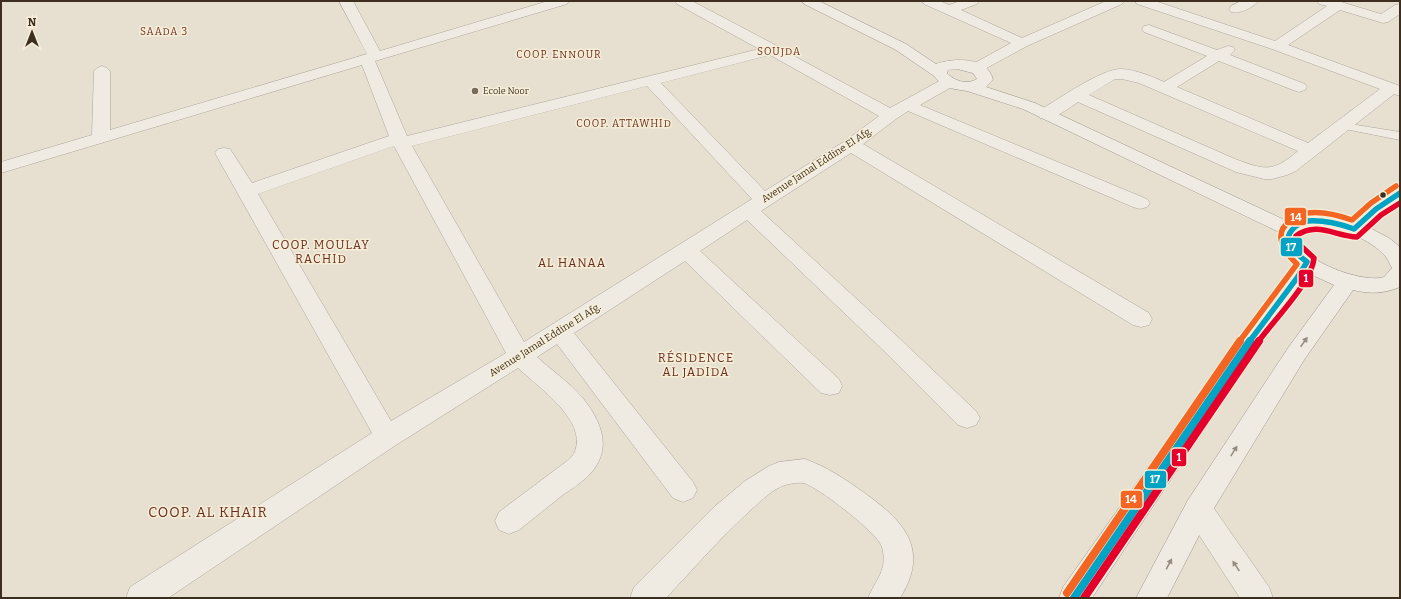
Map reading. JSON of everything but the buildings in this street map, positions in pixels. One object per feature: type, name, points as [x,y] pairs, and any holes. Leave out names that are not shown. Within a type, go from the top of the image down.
[{"type":"street","points":[[346,1],[371,58],[400,140],[520,356],[572,403],[586,422],[590,439],[588,456],[577,469],[509,521]]},
{"type":"street","points":[[1,168],[562,1]]},
{"type":"street","points":[[682,1],[774,50],[898,110],[1140,203]]},
{"type":"street","points":[[809,1],[901,47],[953,76],[1046,114],[1290,230]]},
{"type":"street","points":[[929,1],[1022,43]]},
{"type":"street","points":[[949,10],[972,1]]},
{"type":"street","points":[[953,76],[981,72],[1022,43],[1117,1]]},
{"type":"street","points":[[1142,1],[1277,46],[1396,89]]},
{"type":"street","points":[[1236,9],[1252,1]]},
{"type":"street","points":[[1324,1],[1400,25]]},
{"type":"street","points":[[1277,46],[1338,5]]},
{"type":"street","points":[[1383,19],[1400,8]]},
{"type":"street","points":[[1148,29],[1220,55],[1299,87]]},
{"type":"street","points":[[1164,88],[1250,38]]},
{"type":"street","points":[[247,191],[400,140],[774,50]]},
{"type":"street","points":[[101,138],[102,71]]},
{"type":"street","points":[[981,72],[1028,106]]},
{"type":"street","name":"Avenue Jamal Eddine El Afg.","points":[[141,598],[386,437],[560,331],[851,145],[898,110],[953,76],[983,82],[981,72]]},
{"type":"street","points":[[1046,114],[1104,79],[1122,74],[1144,79],[1310,150]]},
{"type":"street","points":[[650,80],[756,205],[892,344],[967,418]]},
{"type":"street","points":[[1078,96],[1229,163],[1251,171],[1268,174],[1281,172],[1294,164],[1310,150],[1396,89]]},
{"type":"street","points":[[851,145],[1141,319]]},
{"type":"street","points":[[224,153],[386,437]]},
{"type":"street","points":[[1354,229],[1376,209],[1400,193]]},
{"type":"street","points":[[1398,253],[1375,239],[1354,229],[1338,224],[1309,221],[1298,224],[1287,234],[1288,242],[1293,251],[1316,269],[1347,282],[1380,285],[1391,282],[1400,273]]},
{"type":"street","points":[[686,250],[830,386]]},
{"type":"street","points":[[1074,598],[1261,325],[1298,278],[1307,262]]},
{"type":"street","points":[[1150,598],[1198,509],[1296,354],[1347,282]]},
{"type":"street","points":[[560,331],[683,490]]},
{"type":"street","points":[[645,598],[724,516],[755,489],[779,474],[805,471],[826,481],[862,507],[885,526],[896,542],[899,563],[894,581],[883,598]]},
{"type":"street","points":[[1198,509],[1258,598]]},
{"type":"lane","points":[[1344,126],[1400,136]]},
{"type":"transit line","name":"14","points":[[1067,593],[1254,320],[1297,264],[1284,250],[1280,239],[1280,233],[1287,223],[1301,214],[1306,213],[1329,214],[1352,220],[1371,203],[1396,186]]},
{"type":"transit line","name":"17","points":[[1074,598],[1261,325],[1297,278],[1307,262],[1294,251],[1289,242],[1289,233],[1293,228],[1308,221],[1333,223],[1354,229],[1376,209],[1400,193]]},
{"type":"transit line","name":"1","points":[[1084,598],[1220,396],[1310,273],[1314,258],[1298,243],[1296,236],[1306,230],[1318,229],[1330,230],[1357,237],[1381,215],[1400,203]]},
{"type":"place","name":"Ecole Noor","points":[[475,91]]},
{"type":"district","name":"SAADA 3","points":[[164,32]]},
{"type":"district","name":"SOUJDA","points":[[779,52]]},
{"type":"district","name":"COOP. ENNOUR","points":[[559,55]]},
{"type":"district","name":"COOP. ATTAWHID","points":[[624,124]]},
{"type":"district","name":"COOP. MOULAY RACHID","points":[[321,252]]},
{"type":"district","name":"AL HANAA","points":[[572,263]]},
{"type":"district","name":"RÉSIDENCE AL JADIDA","points":[[696,365]]},
{"type":"district","name":"COOP. AL KHAIR","points":[[208,512]]}]
